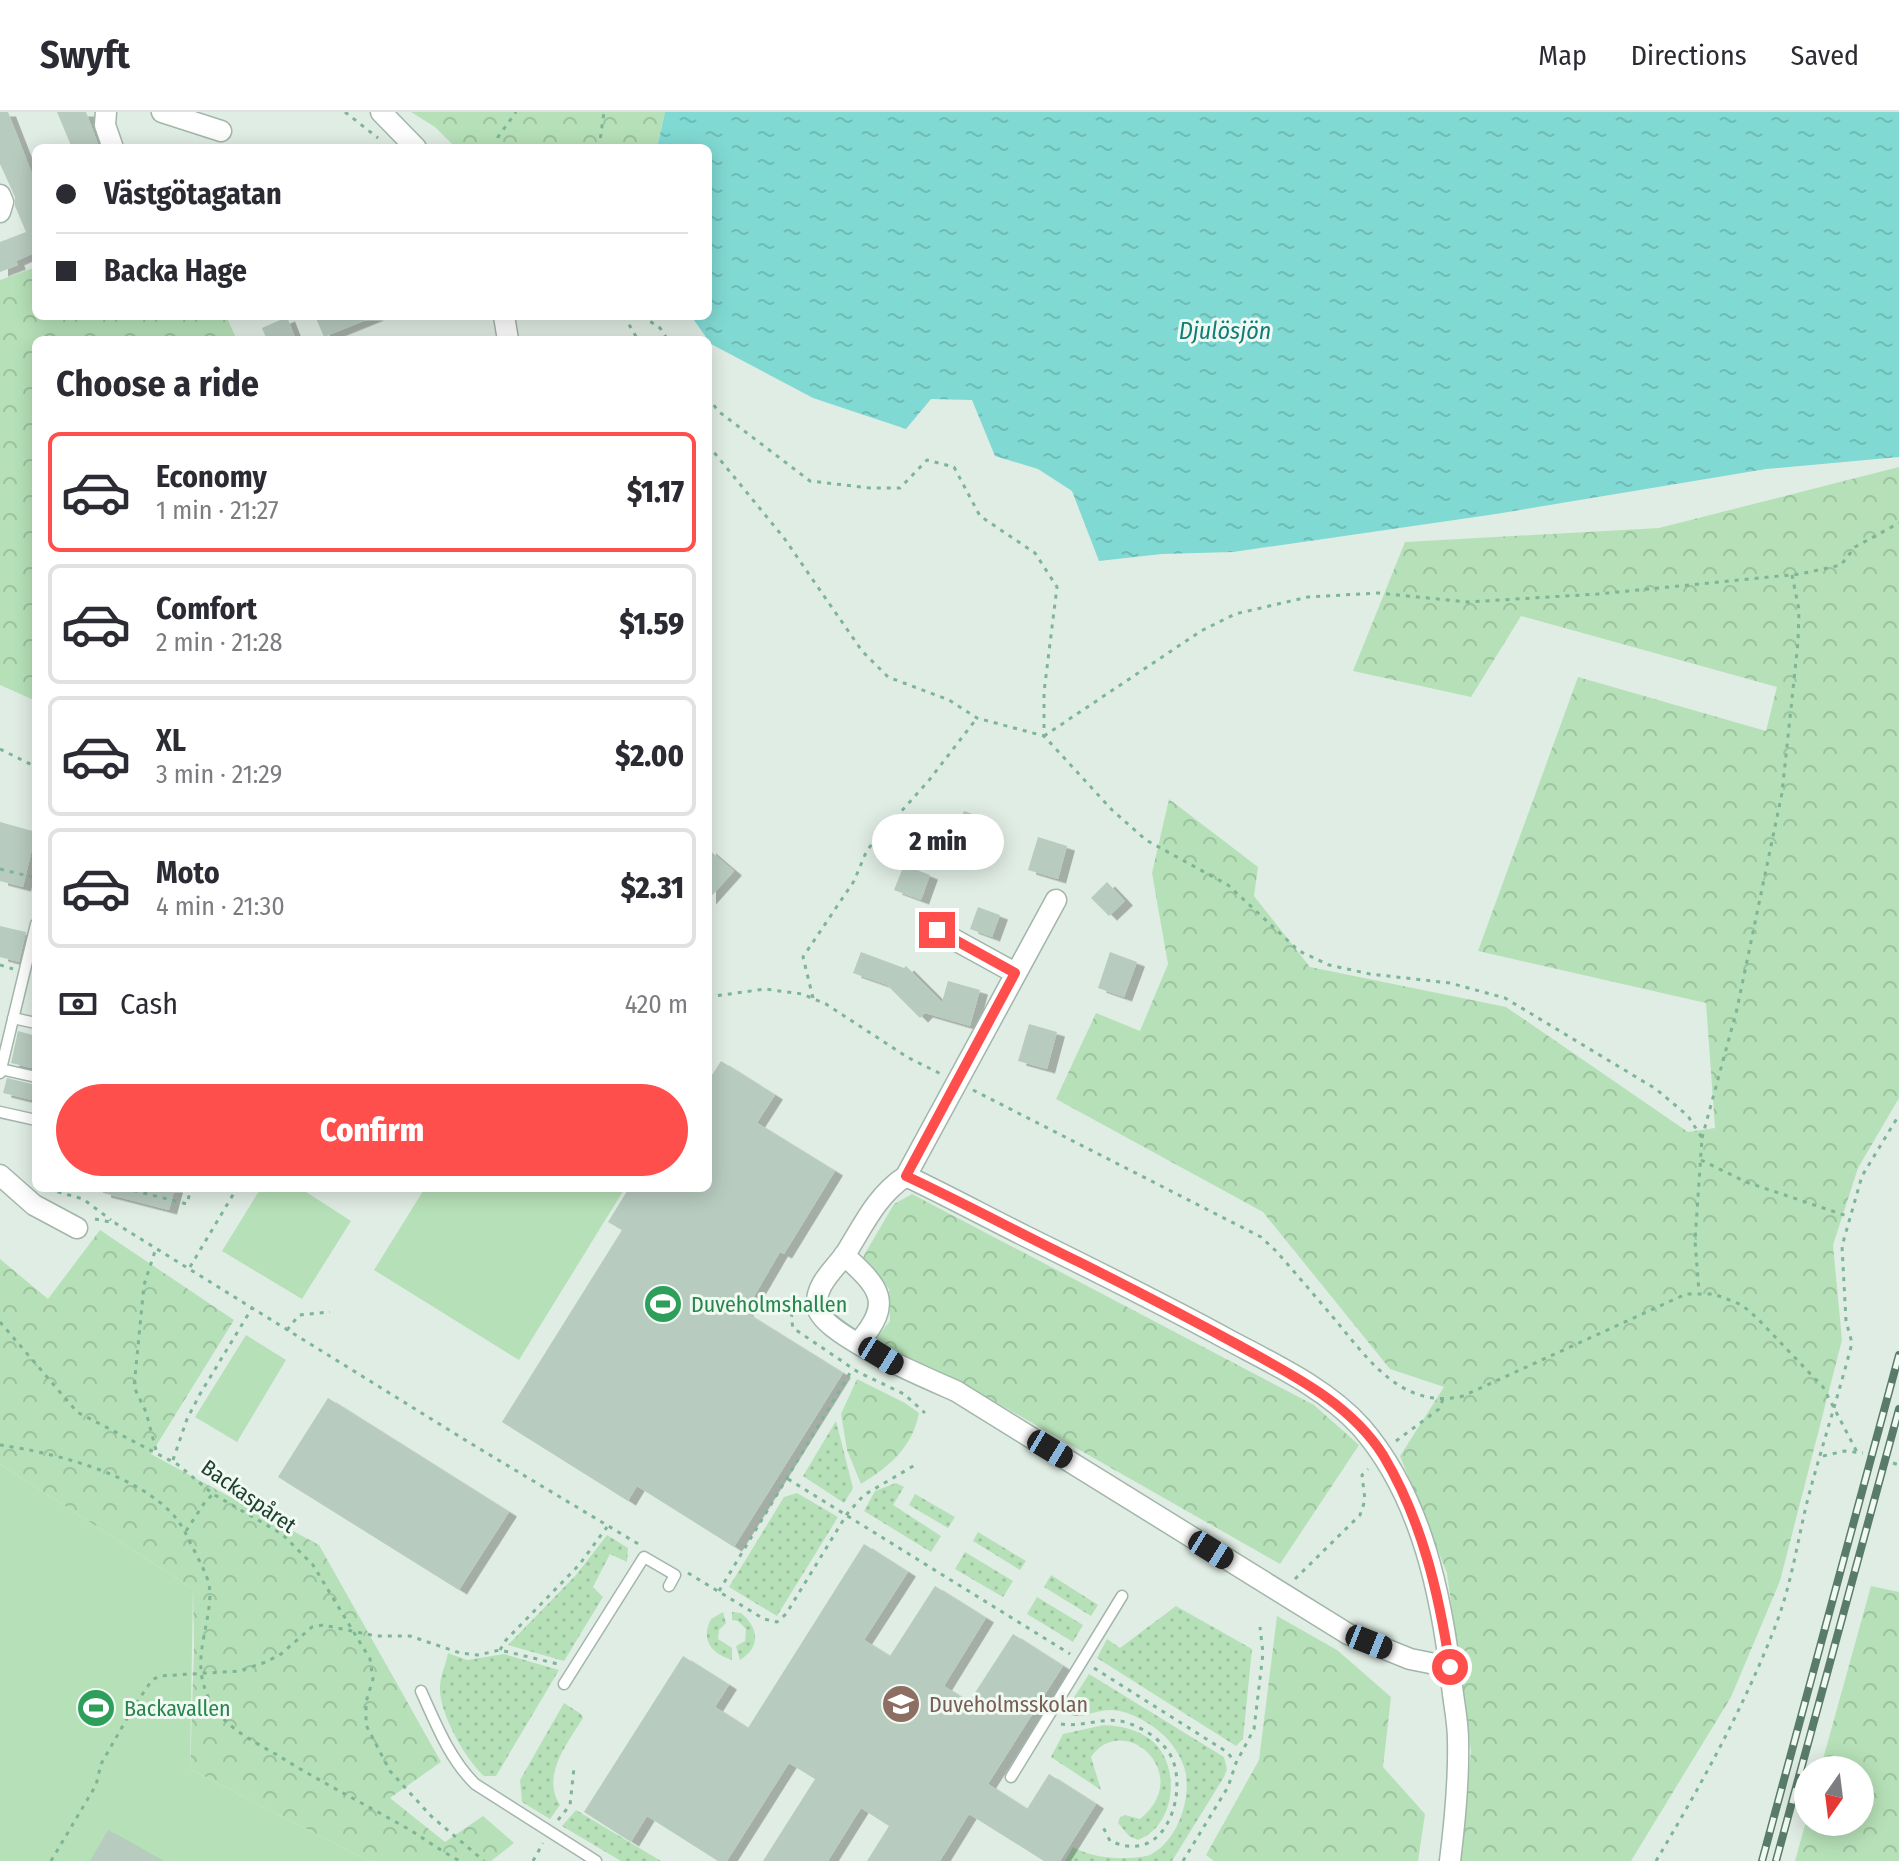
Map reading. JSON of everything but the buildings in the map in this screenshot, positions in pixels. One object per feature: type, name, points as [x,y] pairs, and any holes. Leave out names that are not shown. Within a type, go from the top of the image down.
[{"type":"street","points":[[106,112],[105,125],[112,144]]},
{"type":"street","points":[[162,112],[221,131]]},
{"type":"street","points":[[381,112],[412,144]]},
{"type":"street","points":[[0,195],[3,202],[0,212]]},
{"type":"street","points":[[1056,900],[906,1176],[887,1188],[819,1289],[817,1308],[828,1325],[903,1369],[956,1391],[1348,1634],[1410,1659],[1450,1667]]},
{"type":"street","points":[[937,930],[1015,973]]},
{"type":"street","points":[[0,1175],[34,1205],[77,1228]]},
{"type":"street","points":[[906,1176],[1178,1312],[1290,1373],[1326,1396],[1359,1425],[1382,1454],[1414,1518],[1441,1607],[1458,1751],[1458,1792],[1450,1861]]},
{"type":"street","points":[[844,1255],[873,1285],[879,1301],[879,1315],[859,1342]]},
{"type":"lane","points":[[32,940],[0,1071],[32,1076]]},
{"type":"lane","points":[[24,971],[32,974]]},
{"type":"lane","points":[[13,1018],[32,1022]]},
{"type":"lane","points":[[0,1112],[32,1119]]},
{"type":"lane","points":[[564,1684],[644,1557],[675,1575],[669,1586]]},
{"type":"lane","points":[[1011,1777],[1122,1596]]},
{"type":"lane","points":[[421,1691],[460,1770],[475,1784],[596,1861]]},
{"type":"path","points":[[345,112],[379,139]]},
{"type":"path","points":[[497,144],[498,137],[516,112]]},
{"type":"path","points":[[600,144],[604,112]]},
{"type":"path","points":[[648,320],[665,336]]},
{"type":"path","points":[[712,403],[718,411],[810,481],[900,488],[927,460],[954,467],[980,516],[1035,553],[1057,587],[1044,692],[1044,736]]},
{"type":"path","points":[[712,450],[784,538],[862,651],[888,677],[949,700],[977,718],[1044,736],[1112,810],[1146,840],[1228,885],[1299,951],[1329,965],[1370,974],[1450,983],[1505,998],[1656,1089],[1688,1116],[1702,1138]]},
{"type":"path","points":[[1044,736],[1201,631],[1235,614],[1308,597],[1378,593],[1468,602],[1598,594],[1800,574],[1841,565],[1855,547],[1899,523]]},
{"type":"path","points":[[1699,1292],[1695,1241],[1702,1138],[1737,1009],[1782,793],[1798,642],[1799,610],[1792,575]]},
{"type":"path","points":[[813,998],[803,957],[854,881],[867,850],[930,779],[977,718]]},
{"type":"path","points":[[0,749],[32,765]]},
{"type":"path","points":[[0,869],[32,877]]},
{"type":"path","points":[[712,996],[765,989],[813,998],[907,1057],[1261,1237],[1385,1376],[1421,1396],[1443,1399],[1463,1396],[1686,1294],[1699,1292],[1730,1299],[1757,1318],[1814,1376],[1860,1452],[1822,1457]]},
{"type":"path","points":[[1656,1861],[1706,1777],[1790,1586],[1806,1507],[1852,1343],[1846,1321],[1842,1246],[1862,1176],[1899,1115]]},
{"type":"path","points":[[1701,1160],[1746,1182],[1850,1217]]},
{"type":"path","points":[[58,1192],[83,1199],[115,1223],[287,1330],[645,1548]]},
{"type":"path","points":[[140,1192],[187,1204],[190,1192]]},
{"type":"path","points":[[189,1268],[235,1192]]},
{"type":"path","points":[[77,1228],[96,1219],[115,1223]]},
{"type":"path","points":[[156,1248],[144,1285],[134,1387],[146,1412],[157,1452]]},
{"type":"path","points":[[173,1461],[187,1419],[252,1308]]},
{"type":"path","points":[[287,1330],[299,1315],[330,1312]]},
{"type":"path","name":"Backaspåret","points":[[0,1322],[77,1412],[173,1461],[213,1494],[282,1534],[313,1565],[370,1659],[373,1679],[366,1702],[366,1725],[390,1771],[431,1816],[484,1861]]},
{"type":"path","points":[[718,1592],[853,1368]]},
{"type":"path","points":[[1281,1593],[1360,1515],[1365,1500],[1362,1475],[1382,1454],[1439,1409],[1443,1399]]},
{"type":"path","points":[[0,1445],[37,1450],[102,1470],[154,1499],[174,1516],[186,1531],[207,1576],[210,1593],[200,1657],[201,1675],[213,1705],[225,1721],[309,1775],[408,1828],[460,1861]]},
{"type":"path","points":[[1893,1463],[1899,1465]]},
{"type":"path","points":[[682,1570],[771,1622],[782,1620],[847,1514],[864,1495],[915,1465]]},
{"type":"path","points":[[788,1479],[1227,1752],[1236,1763]]},
{"type":"path","points":[[186,1531],[213,1494]]},
{"type":"path","points":[[500,1650],[506,1640],[590,1553],[608,1526]]},
{"type":"path","points":[[51,1861],[96,1785],[101,1764],[152,1680],[160,1676],[239,1671],[281,1654],[312,1627],[323,1625],[376,1636],[410,1636],[460,1653],[478,1655],[500,1650],[573,1670]]},
{"type":"path","points":[[1183,1861],[1228,1787],[1236,1763],[1254,1729],[1263,1653],[1260,1627]]},
{"type":"path","points":[[1046,1720],[1066,1726],[1109,1720],[1127,1722],[1151,1734],[1169,1752],[1176,1771],[1177,1789],[1173,1810],[1165,1827],[1149,1842],[1130,1847],[1110,1841],[1103,1827]]},
{"type":"path","points":[[533,1861],[570,1805],[574,1768]]},
{"type":"green space","points":[[411,112],[665,112],[658,144],[452,144],[435,127]]},
{"type":"green space","points":[[32,268],[32,320],[228,320],[235,336],[32,336],[32,699],[0,685],[0,280]]},
{"type":"green space","points":[[1899,467],[1899,1098],[1858,1168],[1833,1245],[1842,1340],[1780,1581],[1731,1697],[1631,1861],[1459,1861],[1471,1751],[1447,1573],[1400,1456],[1444,1387],[1390,1369],[1263,1212],[1056,1099],[1096,1013],[1140,1031],[1168,964],[1152,873],[1169,799],[1258,867],[1254,896],[1310,967],[1506,1007],[1688,1132],[1715,1128],[1706,1003],[1478,951],[1578,677],[1766,731],[1777,687],[1521,616],[1471,697],[1353,671],[1405,542],[1659,528]]},
{"type":"green space","points":[[259,1192],[306,1192],[351,1221],[302,1299],[222,1251]]},
{"type":"green space","points":[[423,1192],[623,1192],[519,1360],[374,1270]]},
{"type":"green space","points":[[912,1194],[1314,1405],[1359,1445],[1280,1564],[960,1382],[908,1361],[873,1342],[890,1321],[889,1289],[863,1257],[894,1204]]},
{"type":"green space","points":[[100,1230],[234,1320],[151,1454],[319,1545],[441,1762],[390,1798],[445,1842],[483,1816],[514,1843],[491,1861],[369,1861],[190,1769],[193,1589],[0,1464],[0,1259],[48,1299]]},
{"type":"green space","points":[[246,1335],[286,1360],[237,1442],[195,1417]]},
{"type":"green space","points":[[857,1379],[919,1413],[911,1436],[898,1455],[861,1484],[847,1450],[841,1414]]},
{"type":"green space","points":[[836,1421],[853,1488],[844,1503],[803,1476]]},
{"type":"green space","name":"Backavallen","points":[[0,1464],[193,1589],[190,1769],[369,1861],[0,1861]]},
{"type":"green space","points":[[896,1483],[904,1487],[893,1505],[941,1536],[931,1552],[864,1511],[875,1491]]},
{"type":"green space","points":[[797,1493],[838,1517],[777,1616],[729,1587],[784,1497]]},
{"type":"green space","points":[[915,1494],[955,1517],[948,1528],[909,1505]]},
{"type":"green space","points":[[978,1532],[1026,1561],[1020,1570],[973,1541]]},
{"type":"green space","points":[[607,1535],[628,1548],[627,1562],[610,1554],[593,1587],[603,1597],[564,1661],[508,1645],[576,1575]]},
{"type":"green space","points":[[965,1552],[1013,1581],[1003,1597],[955,1569]]},
{"type":"green space","points":[[1051,1575],[1098,1605],[1091,1616],[1044,1587]]},
{"type":"green space","points":[[1871,1586],[1899,1592],[1899,1861],[1795,1861],[1802,1836],[1874,1836],[1874,1756],[1824,1756]]},
{"type":"green space","points":[[1037,1597],[1083,1625],[1073,1642],[1027,1614]]},
{"type":"green space","points":[[1176,1606],[1252,1649],[1243,1739],[1236,1746],[1097,1658],[1107,1639],[1120,1648]]},
{"type":"green space","points":[[723,1612],[726,1623],[719,1630],[718,1639],[732,1648],[732,1660],[714,1650],[708,1640],[711,1619]]},
{"type":"green space","points":[[732,1612],[741,1613],[747,1619],[755,1637],[752,1649],[740,1660],[736,1646],[745,1641],[746,1629],[738,1621],[732,1620]]},
{"type":"green space","points":[[1277,1616],[1337,1650],[1391,1697],[1383,1767],[1425,1814],[1418,1861],[1214,1861],[1206,1855],[1259,1760]]},
{"type":"green space","points":[[448,1653],[467,1660],[504,1654],[559,1670],[496,1776],[484,1776],[477,1769],[445,1713],[440,1686]]},
{"type":"green space","points":[[1089,1674],[1224,1757],[1227,1769],[1224,1777],[1172,1861],[1065,1861],[1073,1847],[1111,1858],[1150,1855],[1168,1841],[1180,1820],[1186,1797],[1186,1775],[1180,1757],[1169,1741],[1150,1725],[1131,1714],[1117,1711],[1104,1710],[1082,1716],[1064,1713]]},
{"type":"green space","points":[[564,1703],[583,1718],[558,1760],[553,1783],[560,1805],[550,1819],[522,1802],[520,1780]]},
{"type":"green space","points":[[1104,1725],[1129,1729],[1146,1736],[1161,1751],[1167,1764],[1171,1779],[1167,1809],[1151,1833],[1138,1840],[1129,1836],[1118,1823],[1120,1817],[1125,1815],[1140,1819],[1155,1801],[1160,1784],[1158,1767],[1148,1754],[1135,1744],[1120,1741],[1105,1744],[1091,1757],[1101,1790],[1051,1757],[1063,1734]]},
{"type":"green space","points":[[576,1810],[661,1861],[621,1861],[562,1826]]},
{"type":"water","name":"Djulösjön","points":[[665,112],[1899,112],[1899,457],[1766,469],[1496,514],[1233,552],[1162,554],[1099,561],[1072,491],[1038,469],[995,456],[972,400],[931,399],[906,429],[813,398],[712,345],[712,336],[705,336],[694,320],[712,320],[712,144],[658,144]]},
{"type":"railway","points":[[1762,1861],[1899,1355]]},
{"type":"railway","points":[[1776,1861],[1899,1409]]},
{"type":"place","name":"Duveholmshallen","points":[[663,1304]]},
{"type":"place","name":"Duveholmsskolan","points":[[901,1704]]},
{"type":"place","name":"Backavallen","points":[[96,1708]]},
{"type":"route","points":[[937,930],[1015,973],[906,1176],[1178,1312],[1290,1373],[1326,1396],[1359,1425],[1382,1454],[1414,1518],[1441,1607],[1450,1667]]}]
